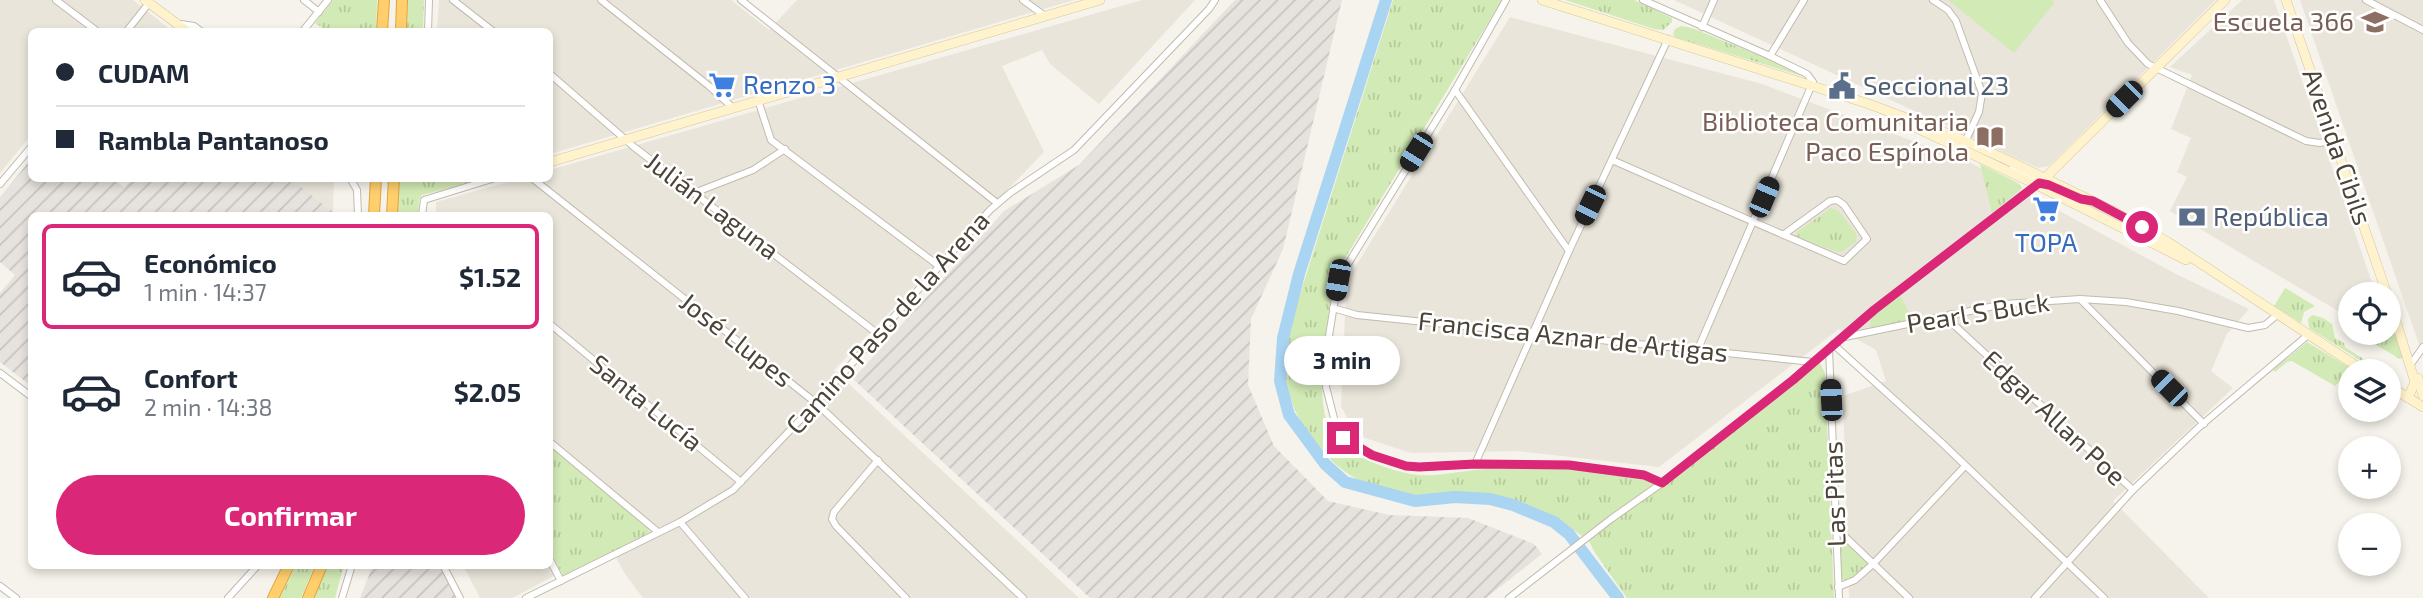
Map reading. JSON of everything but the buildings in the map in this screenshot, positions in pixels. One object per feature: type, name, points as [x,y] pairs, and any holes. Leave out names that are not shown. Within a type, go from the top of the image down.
[{"type":"highway","points":[[382,28],[384,0]]},
{"type":"highway","points":[[401,28],[402,0]]},
{"type":"highway","points":[[374,212],[376,182]]},
{"type":"highway","points":[[392,212],[394,182]]},
{"type":"highway","points":[[265,598],[279,569]]},
{"type":"highway","points":[[273,598],[287,569]]},
{"type":"highway","points":[[308,598],[320,569]]},
{"type":"street","points":[[56,0],[93,28]]},
{"type":"street","points":[[304,0],[319,12]]},
{"type":"street","points":[[305,28],[328,0]]},
{"type":"street","points":[[428,28],[429,0]]},
{"type":"street","points":[[453,0],[489,28]]},
{"type":"street","points":[[601,0],[732,107]]},
{"type":"street","points":[[741,0],[997,203]]},
{"type":"street","points":[[1023,0],[1045,16]]},
{"type":"street","points":[[553,161],[1100,0]]},
{"type":"street","name":"Camino Paso de la Arena","points":[[526,598],[680,522],[728,494],[816,403],[997,203],[1074,150],[1216,0]]},
{"type":"street","points":[[1506,0],[1455,90],[1338,280],[1328,342],[1326,387],[1335,422],[1343,438],[1372,455],[1406,466],[1569,465],[1644,475],[1662,483]]},
{"type":"street","points":[[1542,0],[1858,101],[1964,145],[2041,181],[2218,276]]},
{"type":"street","points":[[1643,0],[1812,77],[1812,85],[1698,349]]},
{"type":"street","points":[[1702,27],[1714,0]]},
{"type":"street","points":[[1770,56],[1804,0]]},
{"type":"street","points":[[1933,0],[1948,10],[1956,21],[1982,93],[1979,112],[1964,145]]},
{"type":"street","points":[[2100,0],[2128,43],[2142,60],[2155,68],[2306,141],[2320,143],[2335,140]]},
{"type":"street","points":[[1509,598],[1662,483],[1971,234],[2041,181],[2225,0]]},
{"type":"street","name":"Avenida Cibils","points":[[2286,0],[2383,282]]},
{"type":"street","points":[[2366,0],[2423,30]]},
{"type":"street","points":[[129,28],[151,1],[180,26]]},
{"type":"street","points":[[1475,464],[1569,251],[1668,39]]},
{"type":"street","name":"Julián Laguna","points":[[553,77],[694,193],[878,334]]},
{"type":"street","points":[[1455,90],[1569,251]]},
{"type":"street","points":[[758,100],[769,138],[939,267]]},
{"type":"street","points":[[1964,145],[1990,163],[2093,201],[2168,242],[2345,359]]},
{"type":"street","points":[[694,193],[753,170],[785,149]]},
{"type":"street","points":[[0,184],[28,151]]},
{"type":"street","points":[[1612,160],[1753,222],[1783,235],[1844,261],[1867,240],[1844,205],[1837,200],[1830,201],[1783,235]]},
{"type":"street","points":[[352,182],[359,199],[358,212]]},
{"type":"street","points":[[422,212],[424,200],[482,182]]},
{"type":"street","name":"José Llupes","points":[[537,182],[816,403],[1023,598]]},
{"type":"street","points":[[2080,299],[2204,424]]},
{"type":"street","name":"Pearl S Buck","points":[[1842,337],[2004,304],[2080,299],[2126,302],[2178,310],[2248,328],[2265,325],[2277,315]]},
{"type":"street","name":"Francisca Aznar de Artigas","points":[[1334,308],[1357,315],[1813,362]]},
{"type":"street","name":"Edgar Allan Poe","points":[[1951,314],[1954,325],[2133,490]]},
{"type":"street","name":"Santa Lucía","points":[[553,326],[741,482]]},
{"type":"street","points":[[2401,334],[2415,382],[2408,398]]},
{"type":"street","points":[[2035,598],[2133,490],[2204,424],[2308,335]]},
{"type":"street","points":[[1831,346],[1965,466],[2104,598]]},
{"type":"street","name":"Las Pitas","points":[[1831,346],[1839,598]]},
{"type":"street","points":[[2411,364],[2423,347]]},
{"type":"street","points":[[2411,364],[2416,371],[2423,396]]},
{"type":"street","points":[[0,373],[28,394]]},
{"type":"street","points":[[2401,394],[2423,407]]},
{"type":"street","points":[[553,444],[658,531]]},
{"type":"street","points":[[878,460],[834,512],[832,519],[906,598]]},
{"type":"street","points":[[1838,587],[1854,580],[1873,564],[1965,466]]},
{"type":"street","points":[[680,522],[745,598]]},
{"type":"street","points":[[1836,529],[1909,598]]},
{"type":"street","points":[[553,566],[561,581]]},
{"type":"street","points":[[228,598],[252,569]]},
{"type":"street","points":[[342,598],[351,569]]},
{"type":"street","points":[[445,569],[460,598]]},
{"type":"street","points":[[0,586],[16,598]]},
{"type":"shaded area","points":[[0,0],[133,0],[168,28],[28,28],[28,139],[0,173]]},
{"type":"shaded area","points":[[439,0],[731,0],[769,30],[797,0],[1074,0],[553,153],[553,28],[437,28]]},
{"type":"shaded area","points":[[1142,0],[1195,0],[1099,104],[1050,64],[1042,50],[1002,66],[1044,152],[834,370],[1079,598],[643,598],[625,574],[610,546],[512,598],[480,598],[465,569],[553,569],[553,212],[436,212],[436,202],[508,182],[553,182],[553,169]]},
{"type":"shaded area","points":[[1235,0],[1342,0],[1283,249],[1251,319],[1248,385],[1274,446],[1328,501],[1389,515],[1468,518],[1534,544],[1542,554],[1486,598],[1090,598],[853,379],[1004,211],[1079,165]]},
{"type":"shaded area","points":[[1674,0],[2216,0],[2049,166],[2038,168]]},
{"type":"shaded area","points":[[2242,0],[2274,0],[2372,282],[2338,282],[2338,311],[2170,211],[2187,177],[2177,172],[2191,138],[2171,129],[2192,75],[2170,67]]},
{"type":"shaded area","points":[[2300,0],[2423,0],[2423,356],[2401,292],[2401,282],[2397,282]]},
{"type":"shaded area","points":[[1510,17],[1762,84],[1971,163],[2176,274],[2249,309],[2227,334],[2211,371],[2233,388],[2113,501],[2209,598],[1849,598],[1843,396],[1886,381],[1876,350],[1839,329],[1659,467],[1518,451],[1411,453],[1365,438],[1350,423],[1341,406],[1349,277]]},
{"type":"shaded area","points":[[28,163],[28,182],[117,182],[124,187],[130,182],[295,182],[333,212],[28,212],[28,384],[0,362],[0,293],[15,275],[0,262],[0,197]]},
{"type":"shaded area","points":[[295,182],[334,182],[333,212]]},
{"type":"shaded area","points":[[371,569],[442,569],[456,598],[360,598]]},
{"type":"green space","points":[[333,0],[377,0],[376,28],[322,28],[315,23]]},
{"type":"green space","points":[[408,0],[424,0],[423,28],[407,28]]},
{"type":"green space","points":[[1393,0],[1502,0],[1339,268],[1330,305],[1323,355],[1323,403],[1327,423],[1334,437],[1350,451],[1380,465],[1411,474],[1435,475],[1475,470],[1556,467],[1654,481],[1651,487],[1582,536],[1543,512],[1511,499],[1488,495],[1404,495],[1360,481],[1323,452],[1308,434],[1289,392],[1285,364],[1290,326]]},
{"type":"green space","points":[[1565,0],[1634,0],[1672,18],[1672,22],[1663,30],[1654,29]]},
{"type":"green space","points":[[1948,0],[2052,0],[2055,2],[2014,53]]},
{"type":"green space","points":[[1681,26],[1692,28],[1808,78],[1675,37],[1675,29]]},
{"type":"green space","points":[[1980,164],[2018,183],[2022,188],[1992,213]]},
{"type":"green space","points":[[399,182],[472,182],[422,195],[418,212],[397,212]]},
{"type":"green space","points":[[1831,208],[1839,211],[1857,235],[1856,242],[1837,252],[1796,236],[1797,232]]},
{"type":"green space","points":[[2285,288],[2315,306],[2304,312],[2301,323],[2274,306]]},
{"type":"green space","points":[[1900,295],[1913,320],[1876,329],[1870,327],[1871,318]]},
{"type":"green space","points":[[2312,315],[2332,324],[2338,345],[2344,345],[2364,359],[2358,359],[2309,328],[2308,319]]},
{"type":"green space","points":[[2307,342],[2338,361],[2338,383],[2335,386],[2292,361],[2275,372],[2273,370]]},
{"type":"green space","points":[[2376,345],[2400,345],[2404,357],[2400,359]]},
{"type":"green space","points":[[1820,363],[1825,373],[1834,598],[1627,598],[1589,541]]},
{"type":"green space","points":[[553,448],[648,528],[649,534],[563,576],[553,556]]},
{"type":"green space","points":[[1839,538],[1867,562],[1867,565],[1847,581],[1841,579]]},
{"type":"green space","points":[[294,569],[313,569],[301,598],[280,598]]},
{"type":"green space","points":[[325,569],[343,569],[335,598],[314,598]]},
{"type":"waterway","points":[[1386,0],[1299,274],[1283,338],[1280,381],[1289,415],[1325,464],[1345,482],[1415,501],[1455,497],[1490,499],[1513,505],[1554,522],[1569,534],[1618,598]]},
{"type":"place","name":"Escuela 366","points":[[2375,22]]},
{"type":"place","name":"Renzo 3","points":[[722,85]]},
{"type":"place","name":"Seccional 23","points":[[1842,86]]},
{"type":"place","name":"Biblioteca Comunitaria Paco Espínola","points":[[1990,137]]},
{"type":"place","name":"TOPA","points":[[2046,209]]},
{"type":"place","name":"República","points":[[2192,217]]},
{"type":"route","points":[[1343,438],[1372,455],[1406,466],[1569,465],[1644,475],[1662,483],[1793,380],[1874,310],[2039,183],[2093,201],[2142,227]]}]
